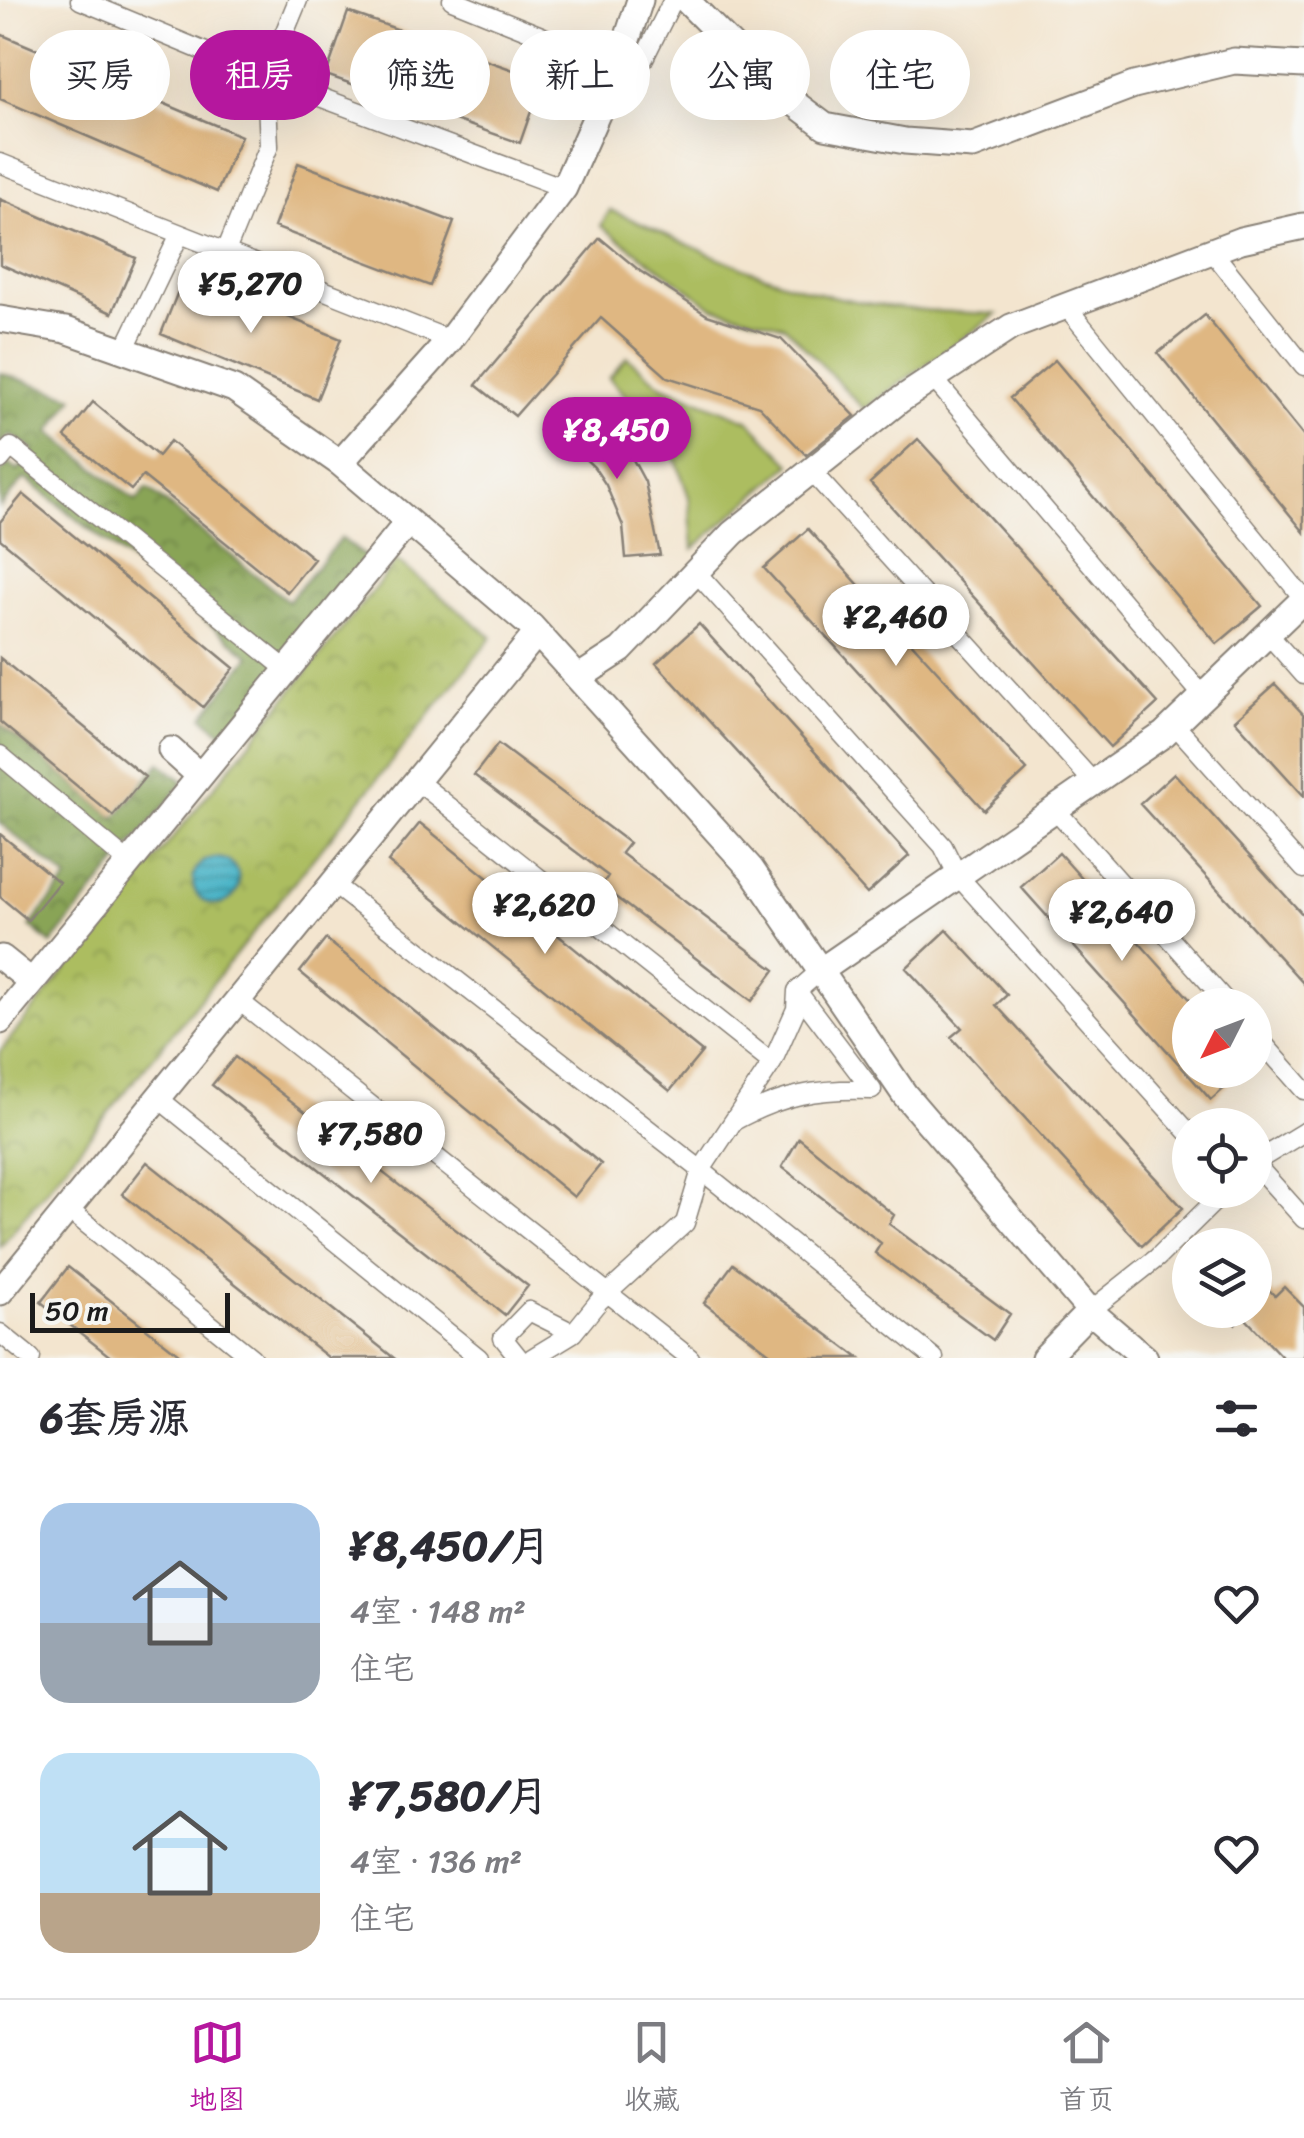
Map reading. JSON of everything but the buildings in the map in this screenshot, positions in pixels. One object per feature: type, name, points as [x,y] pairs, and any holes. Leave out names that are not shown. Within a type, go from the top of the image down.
[{"type":"street","points":[[80,0],[190,46]]},
{"type":"street","points":[[286,30],[298,0]]},
{"type":"street","points":[[452,0],[526,30]]},
{"type":"street","points":[[630,30],[640,0]]},
{"type":"street","points":[[650,46],[674,0]]},
{"type":"street","points":[[686,0],[768,84],[826,126],[905,142],[972,146],[1134,85],[1234,61],[1304,66]]},
{"type":"street","points":[[330,101],[564,188]]},
{"type":"street","points":[[226,251],[269,146],[268,120]]},
{"type":"street","points":[[340,463],[450,340],[564,188],[594,120]]},
{"type":"street","points":[[0,163],[450,340]]},
{"type":"street","points":[[578,678],[622,650],[733,533],[900,400],[1010,327],[1241,240],[1304,226]]},
{"type":"street","points":[[124,350],[180,234]]},
{"type":"street","points":[[1212,251],[1304,366]]},
{"type":"street","points":[[532,1358],[572,1333],[685,1223],[701,1170],[772,1063],[796,1009],[796,991],[820,970],[1056,810],[1174,724],[1304,599],[1066,306]]},
{"type":"street","points":[[0,318],[66,330],[234,388],[340,463],[537,633],[751,869],[905,1095],[1090,1311],[1145,1358]]},
{"type":"street","points":[[933,378],[1203,696]]},
{"type":"street","points":[[0,460],[11,447],[287,670]]},
{"type":"street","points":[[811,470],[1094,783]]},
{"type":"street","points":[[0,1021],[408,522]]},
{"type":"street","points":[[696,572],[943,846],[958,876],[1172,1114]]},
{"type":"street","points":[[0,1292],[537,633]]},
{"type":"street","points":[[1268,634],[1304,676]]},
{"type":"street","points":[[1174,724],[1304,869]]},
{"type":"street","points":[[170,750],[200,776]]},
{"type":"street","points":[[0,755],[129,862]]},
{"type":"street","points":[[416,781],[772,1063]]},
{"type":"street","points":[[1056,810],[1214,988]]},
{"type":"street","points":[[333,884],[701,1170],[934,1358]]},
{"type":"street","points":[[2,958],[32,982]]},
{"type":"street","points":[[731,1122],[772,1100],[808,1092],[872,1090],[796,991]]},
{"type":"street","points":[[238,1000],[690,1358]]},
{"type":"street","points":[[1272,1053],[1304,1090]]},
{"type":"street","points":[[158,1098],[479,1358]]},
{"type":"street","points":[[1272,1152],[1304,1132]]},
{"type":"street","points":[[1272,1182],[1304,1219]]},
{"type":"street","points":[[1044,1358],[1090,1311],[1157,1258],[1208,1208]]},
{"type":"street","points":[[68,1209],[252,1358]]},
{"type":"street","points":[[520,1358],[503,1338],[529,1311],[572,1333]]},
{"type":"street","points":[[0,1333],[31,1358]]},
{"type":"green space","points":[[610,210],[728,261],[819,293],[886,306],[997,314],[864,409],[785,326],[713,307],[601,226]]},
{"type":"green space","points":[[627,357],[663,386],[748,420],[791,464],[693,549],[689,497],[669,440],[609,378]]},
{"type":"green space","points":[[0,373],[74,397],[50,432],[136,501],[147,488],[288,601],[341,538],[368,559],[225,735],[203,717],[250,656],[25,478],[0,507],[0,474],[9,464],[18,471],[34,450],[10,434],[0,446]]},
{"type":"green space","points":[[397,561],[492,637],[0,1247],[0,1051]]},
{"type":"green space","points":[[0,724],[115,818],[160,763],[184,782],[51,944],[30,926],[68,879],[0,823]]},
{"type":"water","points":[[216,858],[232,865],[239,881],[232,897],[216,904],[200,897],[193,881],[200,865]]}]
